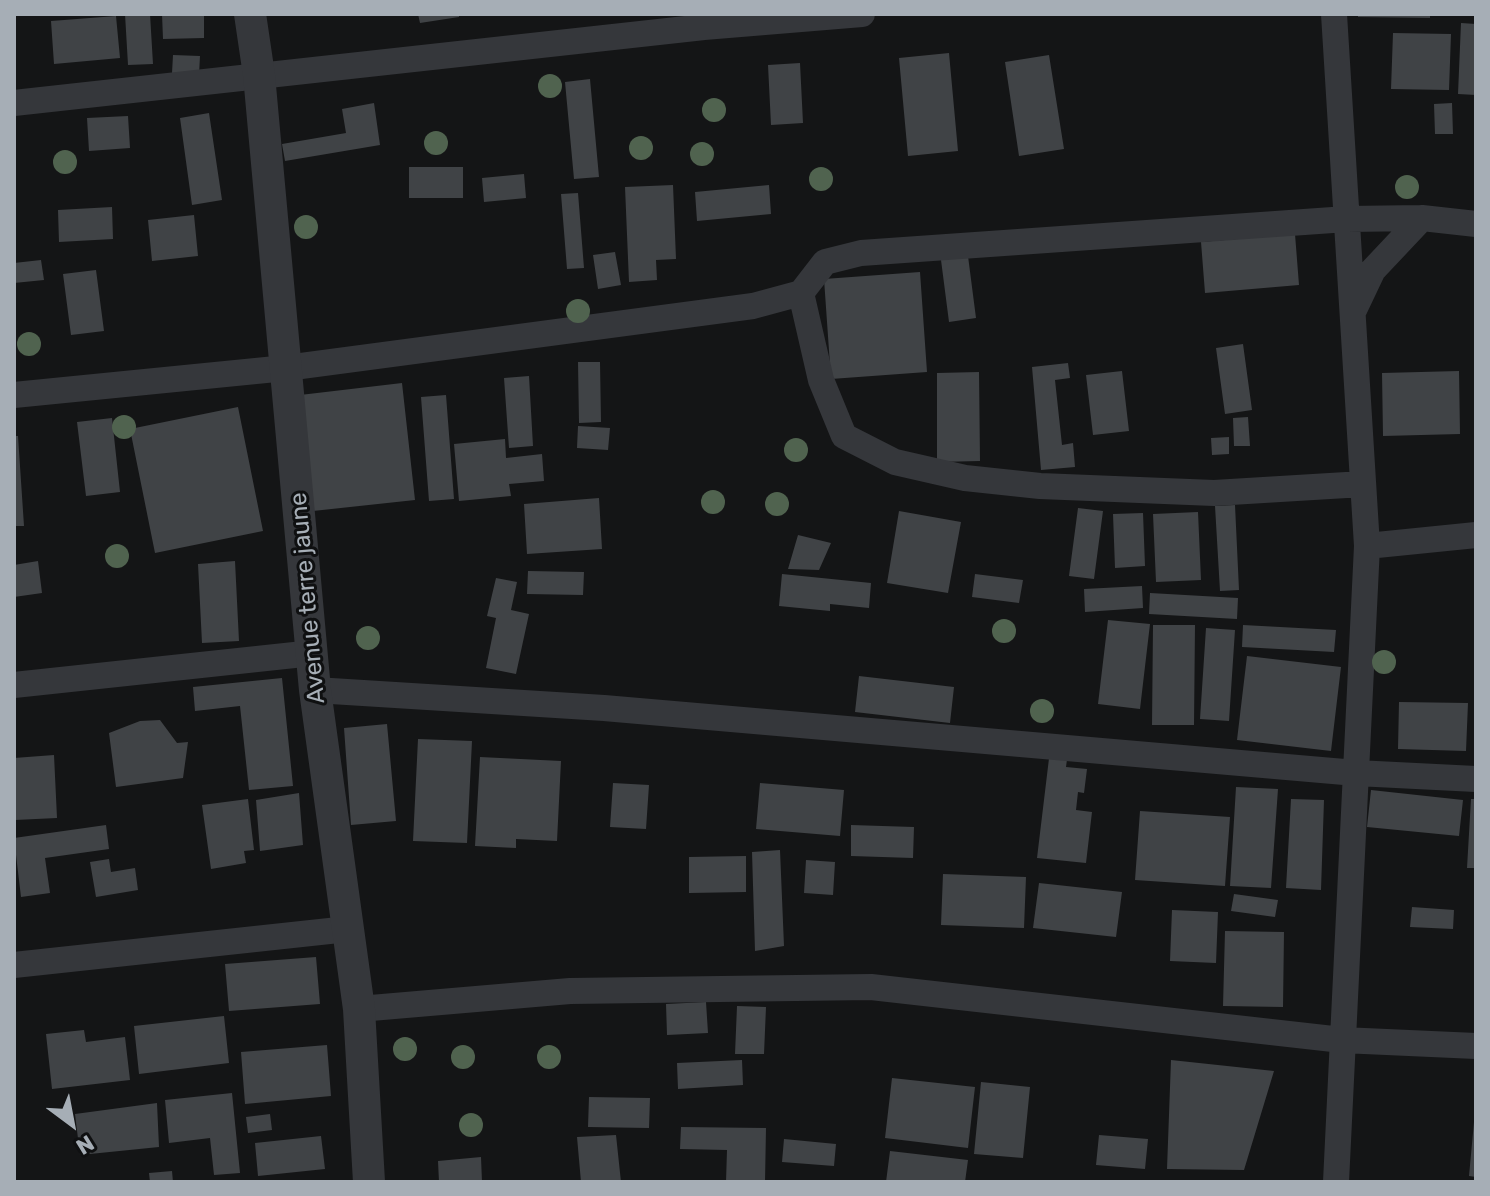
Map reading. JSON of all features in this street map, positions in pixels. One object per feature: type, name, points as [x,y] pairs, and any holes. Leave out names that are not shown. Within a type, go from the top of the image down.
[{"type":"street","name":"Avenue terre jaune","points":[[250,14],[259,75],[315,690],[359,1009],[369,1182]]},
{"type":"street","points":[[14,103],[782,17],[862,14]]},
{"type":"street","points":[[1334,14],[1367,546],[1336,1182]]},
{"type":"street","points":[[1352,313],[1373,270],[1422,218]]},
{"type":"street","points":[[14,395],[286,368],[753,306],[801,293],[825,262],[861,253],[1347,219],[1422,218],[1476,224]]},
{"type":"street","points":[[801,293],[821,380],[844,436],[895,462],[965,478],[1056,487],[1214,493],[1363,484]]},
{"type":"street","points":[[1367,546],[1476,535]]},
{"type":"street","points":[[14,685],[313,653]]},
{"type":"street","points":[[315,690],[619,709],[1356,773],[1476,779]]},
{"type":"street","points":[[14,965],[348,929]]},
{"type":"street","points":[[359,1009],[570,991],[871,987],[1342,1040],[1476,1046]]},
{"type":"building","points":[[125,14],[150,14],[153,64],[128,65]]},
{"type":"building","points":[[162,14],[204,14],[204,38],[163,39]]},
{"type":"building","points":[[418,14],[459,14],[459,17],[420,23]]},
{"type":"building","points":[[1358,14],[1430,14],[1430,18],[1358,17]]},
{"type":"building","points":[[116,16],[120,58],[54,64],[51,21]]},
{"type":"building","points":[[1461,23],[1476,24],[1476,95],[1458,94]]},
{"type":"building","points":[[1393,33],[1451,34],[1449,90],[1391,89]]},
{"type":"building","points":[[949,53],[958,151],[908,156],[899,58]]},
{"type":"building","points":[[173,55],[200,56],[199,75],[172,73]]},
{"type":"building","points":[[1049,55],[1064,149],[1019,156],[1005,62]]},
{"type":"building","points":[[800,63],[803,123],[771,125],[768,65]]},
{"type":"building","points":[[590,79],[599,177],[574,179],[565,82]]},
{"type":"building","points":[[374,103],[380,145],[285,161],[282,144],[346,133],[342,109]]},
{"type":"building","points":[[1452,103],[1453,134],[1435,134],[1434,104]]},
{"type":"building","points":[[209,113],[222,200],[192,205],[180,118]]},
{"type":"building","points":[[128,116],[130,148],[89,151],[87,118]]},
{"type":"building","points":[[409,167],[463,167],[463,198],[409,198]]},
{"type":"building","points":[[524,174],[526,198],[484,202],[482,178]]},
{"type":"building","points":[[673,185],[676,259],[656,260],[657,280],[629,282],[625,187]]},
{"type":"building","points":[[769,185],[771,214],[697,221],[695,192]]},
{"type":"building","points":[[578,193],[584,268],[567,269],[561,194]]},
{"type":"building","points":[[112,207],[113,239],[59,242],[58,210]]},
{"type":"building","points":[[194,215],[198,256],[152,261],[148,220]]},
{"type":"building","points":[[1295,234],[1299,285],[1205,293],[1201,242]]},
{"type":"building","points":[[615,252],[621,285],[598,289],[593,255]]},
{"type":"building","points":[[968,256],[976,318],[949,322],[941,260]]},
{"type":"building","points":[[41,260],[44,280],[14,283],[14,263]]},
{"type":"building","points":[[96,270],[104,331],[71,335],[63,274]]},
{"type":"building","points":[[920,272],[927,372],[831,379],[824,279]]},
{"type":"building","points":[[1243,344],[1252,410],[1225,414],[1216,348]]},
{"type":"building","points":[[578,362],[600,362],[601,422],[579,423]]},
{"type":"building","points":[[1068,363],[1070,378],[1055,380],[1062,445],[1073,443],[1075,467],[1041,470],[1032,367]]},
{"type":"building","points":[[1122,371],[1129,431],[1093,435],[1086,375]]},
{"type":"building","points":[[1459,371],[1460,434],[1383,436],[1382,373]]},
{"type":"building","points":[[979,372],[980,461],[937,462],[937,373]]},
{"type":"building","points":[[529,376],[533,446],[509,448],[504,378]]},
{"type":"building","points":[[402,383],[415,500],[313,511],[300,395]]},
{"type":"building","points":[[446,395],[454,499],[429,501],[421,397]]},
{"type":"building","points":[[238,407],[263,531],[155,553],[130,429]]},
{"type":"building","points":[[1248,417],[1250,446],[1234,446],[1233,418]]},
{"type":"building","points":[[112,418],[120,492],[86,496],[77,422]]},
{"type":"building","points":[[578,426],[610,428],[608,450],[577,448]]},
{"type":"building","points":[[14,436],[18,436],[24,526],[14,526]]},
{"type":"building","points":[[1229,437],[1229,454],[1212,455],[1211,438]]},
{"type":"building","points":[[505,439],[506,458],[542,454],[544,481],[509,484],[511,496],[459,501],[454,444]]},
{"type":"building","points":[[599,498],[602,549],[527,554],[524,504]]},
{"type":"building","points":[[1235,505],[1239,590],[1220,591],[1215,506]]},
{"type":"building","points":[[1078,508],[1103,511],[1094,579],[1069,576]]},
{"type":"building","points":[[899,511],[961,522],[948,593],[887,583]]},
{"type":"building","points":[[1198,512],[1201,580],[1156,582],[1153,514]]},
{"type":"building","points":[[1143,513],[1145,566],[1115,568],[1113,514]]},
{"type":"building","points":[[798,535],[831,543],[819,570],[788,569]]},
{"type":"building","points":[[38,561],[42,593],[14,597],[14,565]]},
{"type":"building","points":[[235,561],[239,641],[202,643],[198,564]]},
{"type":"building","points":[[528,571],[584,572],[583,595],[527,594]]},
{"type":"building","points":[[782,574],[871,583],[869,608],[830,604],[830,611],[779,606]]},
{"type":"building","points":[[975,574],[1023,580],[1019,603],[972,597]]},
{"type":"building","points":[[496,578],[517,582],[511,610],[529,614],[516,674],[486,668],[496,618],[487,616]]},
{"type":"building","points":[[1142,586],[1143,608],[1085,612],[1084,589]]},
{"type":"building","points":[[1150,593],[1238,598],[1237,619],[1149,614]]},
{"type":"building","points":[[1108,620],[1150,624],[1140,709],[1098,704]]},
{"type":"building","points":[[1153,625],[1195,625],[1194,725],[1152,725]]},
{"type":"building","points":[[1243,625],[1336,630],[1334,652],[1242,647]]},
{"type":"building","points":[[1206,628],[1235,630],[1229,721],[1200,719]]},
{"type":"building","points":[[1247,656],[1341,667],[1331,751],[1237,740]]},
{"type":"building","points":[[859,676],[954,687],[950,723],[855,712]]},
{"type":"building","points":[[282,678],[293,786],[249,790],[240,706],[195,711],[193,687]]},
{"type":"building","points":[[1399,702],[1468,703],[1466,751],[1398,749]]},
{"type":"building","points":[[160,720],[177,743],[188,742],[183,778],[116,787],[109,733],[140,721]]},
{"type":"building","points":[[387,724],[396,821],[351,825],[344,728]]},
{"type":"building","points":[[418,739],[472,741],[467,843],[413,841]]},
{"type":"building","points":[[1050,750],[1068,752],[1066,767],[1087,769],[1084,793],[1078,792],[1076,810],[1092,812],[1086,863],[1037,858]]},
{"type":"building","points":[[54,755],[57,818],[15,820],[14,758]]},
{"type":"building","points":[[480,757],[561,761],[557,841],[516,839],[516,848],[475,846]]},
{"type":"building","points":[[613,783],[649,785],[646,829],[610,827]]},
{"type":"building","points":[[760,783],[844,790],[840,836],[756,829]]},
{"type":"building","points":[[1236,787],[1278,789],[1271,888],[1230,886]]},
{"type":"building","points":[[1371,790],[1463,800],[1459,836],[1367,827]]},
{"type":"building","points":[[299,793],[303,845],[260,851],[256,800]]},
{"type":"building","points":[[248,799],[254,850],[244,851],[246,863],[211,869],[202,805]]},
{"type":"building","points":[[1291,799],[1324,800],[1321,890],[1286,888]]},
{"type":"building","points":[[1471,799],[1476,799],[1476,868],[1467,868]]},
{"type":"building","points":[[1140,811],[1230,817],[1225,886],[1135,880]]},
{"type":"building","points":[[106,825],[109,849],[45,858],[50,893],[21,897],[14,838]]},
{"type":"building","points":[[851,825],[914,827],[913,858],[851,856]]},
{"type":"building","points":[[780,850],[784,946],[755,951],[752,852]]},
{"type":"building","points":[[746,856],[746,892],[689,893],[689,857]]},
{"type":"building","points":[[109,859],[111,872],[135,868],[138,890],[96,897],[90,862]]},
{"type":"building","points":[[806,860],[835,862],[833,895],[804,893]]},
{"type":"building","points":[[943,874],[1026,877],[1024,928],[941,925]]},
{"type":"building","points":[[1039,883],[1122,892],[1116,937],[1033,928]]},
{"type":"building","points":[[1234,894],[1278,900],[1275,917],[1231,911]]},
{"type":"building","points":[[1412,907],[1454,910],[1453,929],[1410,927]]},
{"type":"building","points":[[1172,910],[1218,912],[1216,963],[1170,961]]},
{"type":"building","points":[[1225,931],[1284,932],[1283,1007],[1223,1006]]},
{"type":"building","points":[[316,957],[320,1004],[229,1011],[225,964]]},
{"type":"building","points":[[706,1002],[708,1033],[667,1035],[666,1004]]},
{"type":"building","points":[[737,1006],[766,1007],[764,1054],[735,1054]]},
{"type":"building","points":[[224,1016],[229,1063],[139,1074],[134,1026]]},
{"type":"building","points":[[84,1030],[86,1042],[125,1037],[130,1080],[52,1089],[46,1034]]},
{"type":"building","points":[[327,1045],[331,1096],[245,1104],[241,1052]]},
{"type":"building","points":[[742,1060],[743,1085],[678,1089],[677,1063]]},
{"type":"building","points":[[1171,1060],[1274,1071],[1244,1170],[1167,1169]]},
{"type":"building","points":[[892,1078],[975,1087],[968,1148],[885,1138]]},
{"type":"building","points":[[981,1082],[1030,1087],[1023,1158],[974,1154]]},
{"type":"building","points":[[232,1093],[240,1173],[214,1175],[210,1138],[169,1143],[165,1100]]},
{"type":"building","points":[[589,1097],[650,1098],[649,1128],[588,1127]]},
{"type":"building","points":[[157,1103],[159,1147],[80,1155],[75,1114]]},
{"type":"building","points":[[270,1114],[272,1130],[248,1133],[246,1117]]},
{"type":"building","points":[[1476,1122],[1476,1177],[1469,1176]]},
{"type":"building","points":[[681,1127],[766,1128],[765,1182],[726,1182],[727,1150],[680,1149]]},
{"type":"building","points":[[616,1135],[621,1182],[581,1182],[577,1137]]},
{"type":"building","points":[[1099,1135],[1148,1139],[1145,1169],[1096,1165]]},
{"type":"building","points":[[321,1136],[325,1169],[258,1176],[255,1143]]},
{"type":"building","points":[[784,1139],[836,1144],[834,1166],[782,1162]]},
{"type":"building","points":[[890,1151],[968,1160],[965,1182],[886,1182]]},
{"type":"building","points":[[481,1157],[482,1182],[439,1182],[438,1161]]},
{"type":"building","points":[[172,1171],[173,1182],[150,1182],[149,1173]]}]
